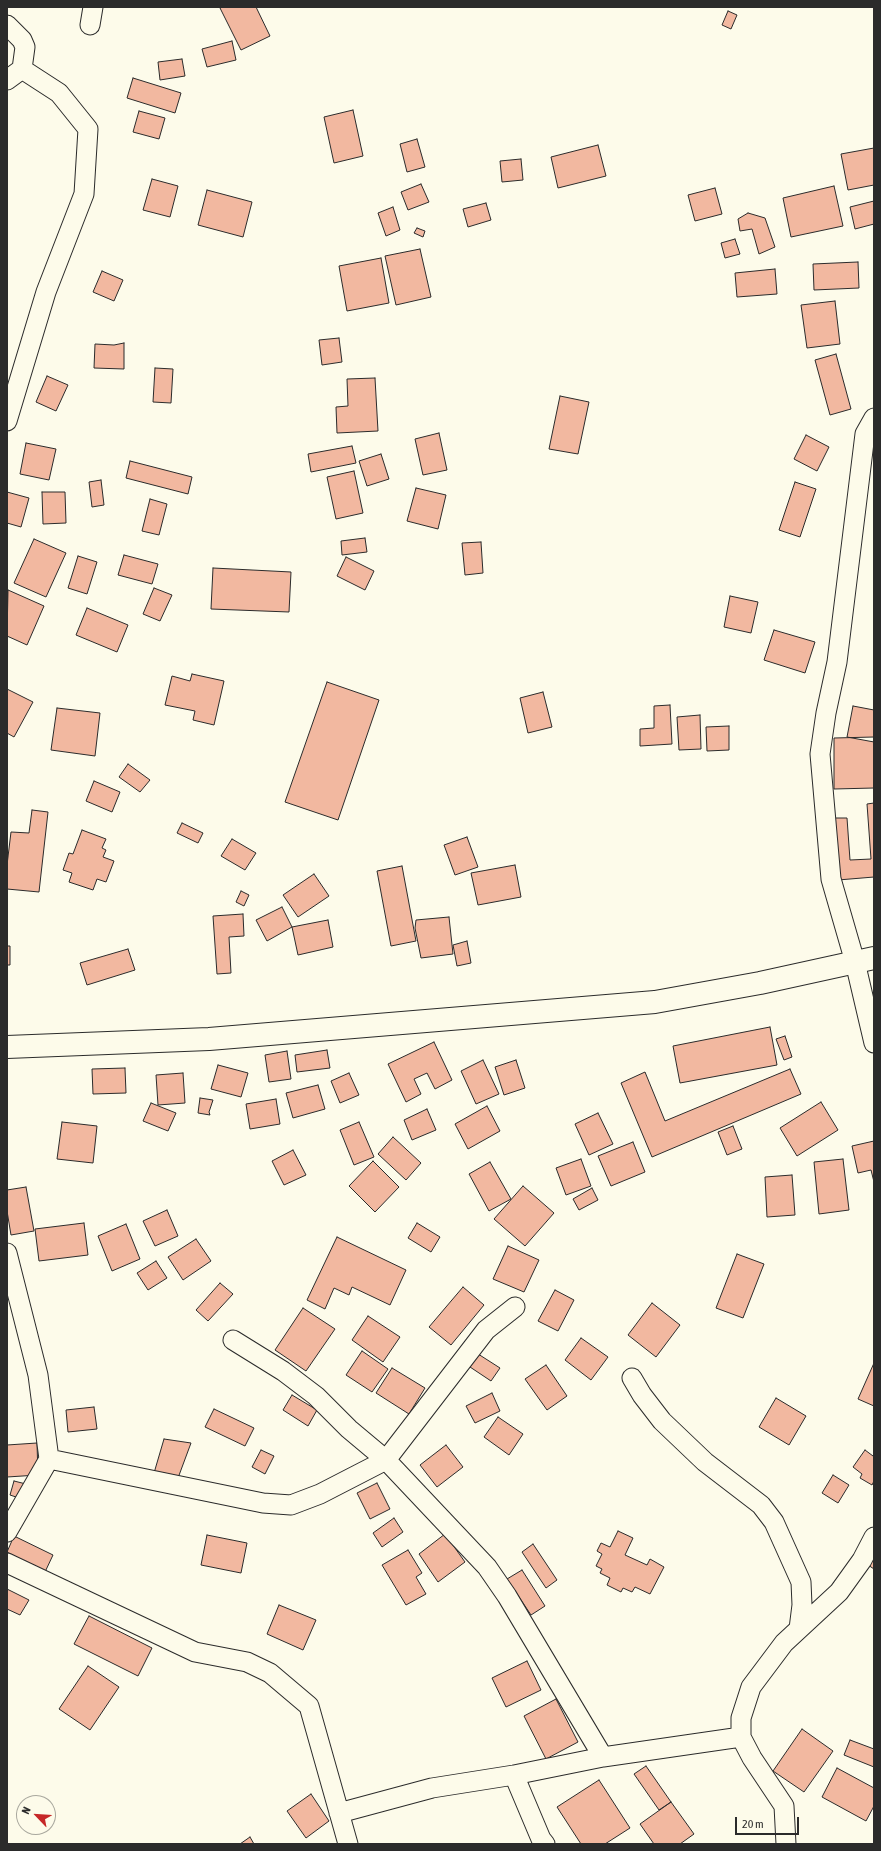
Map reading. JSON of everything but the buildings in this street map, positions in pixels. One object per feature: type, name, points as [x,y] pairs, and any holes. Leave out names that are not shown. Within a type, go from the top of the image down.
[{"type":"main road","points":[[7,1047],[209,1039],[655,1002],[760,983],[865,960]]},
{"type":"street","points":[[90,26],[93,7]]},
{"type":"street","points":[[7,25],[22,40],[24,47],[15,75],[59,92],[88,129],[84,194],[46,292],[7,421]]},
{"type":"street","points":[[874,418],[865,434],[836,662],[820,754],[831,879],[865,960],[874,1043]]},
{"type":"street","points":[[7,1252],[38,1375],[49,1459],[7,1532]]},
{"type":"street","points":[[49,1459],[263,1503],[290,1505],[320,1494],[386,1460],[486,1330],[515,1307]]},
{"type":"street","points":[[233,1340],[283,1371],[316,1396],[350,1430],[386,1460],[487,1567],[507,1596],[604,1757]]},
{"type":"street","points":[[632,1378],[642,1395],[662,1421],[705,1462],[761,1505],[774,1522],[801,1582],[802,1605],[799,1629]]},
{"type":"street","points":[[786,1844],[784,1806],[752,1758],[741,1737],[741,1718],[752,1687],[784,1643],[839,1592],[862,1560],[874,1537]]},
{"type":"street","points":[[7,1563],[195,1652],[247,1662],[270,1673],[309,1706],[348,1844]]},
{"type":"street","points":[[339,1813],[432,1788],[514,1775],[604,1757],[741,1737]]},
{"type":"street","points":[[514,1775],[545,1844]]}]
